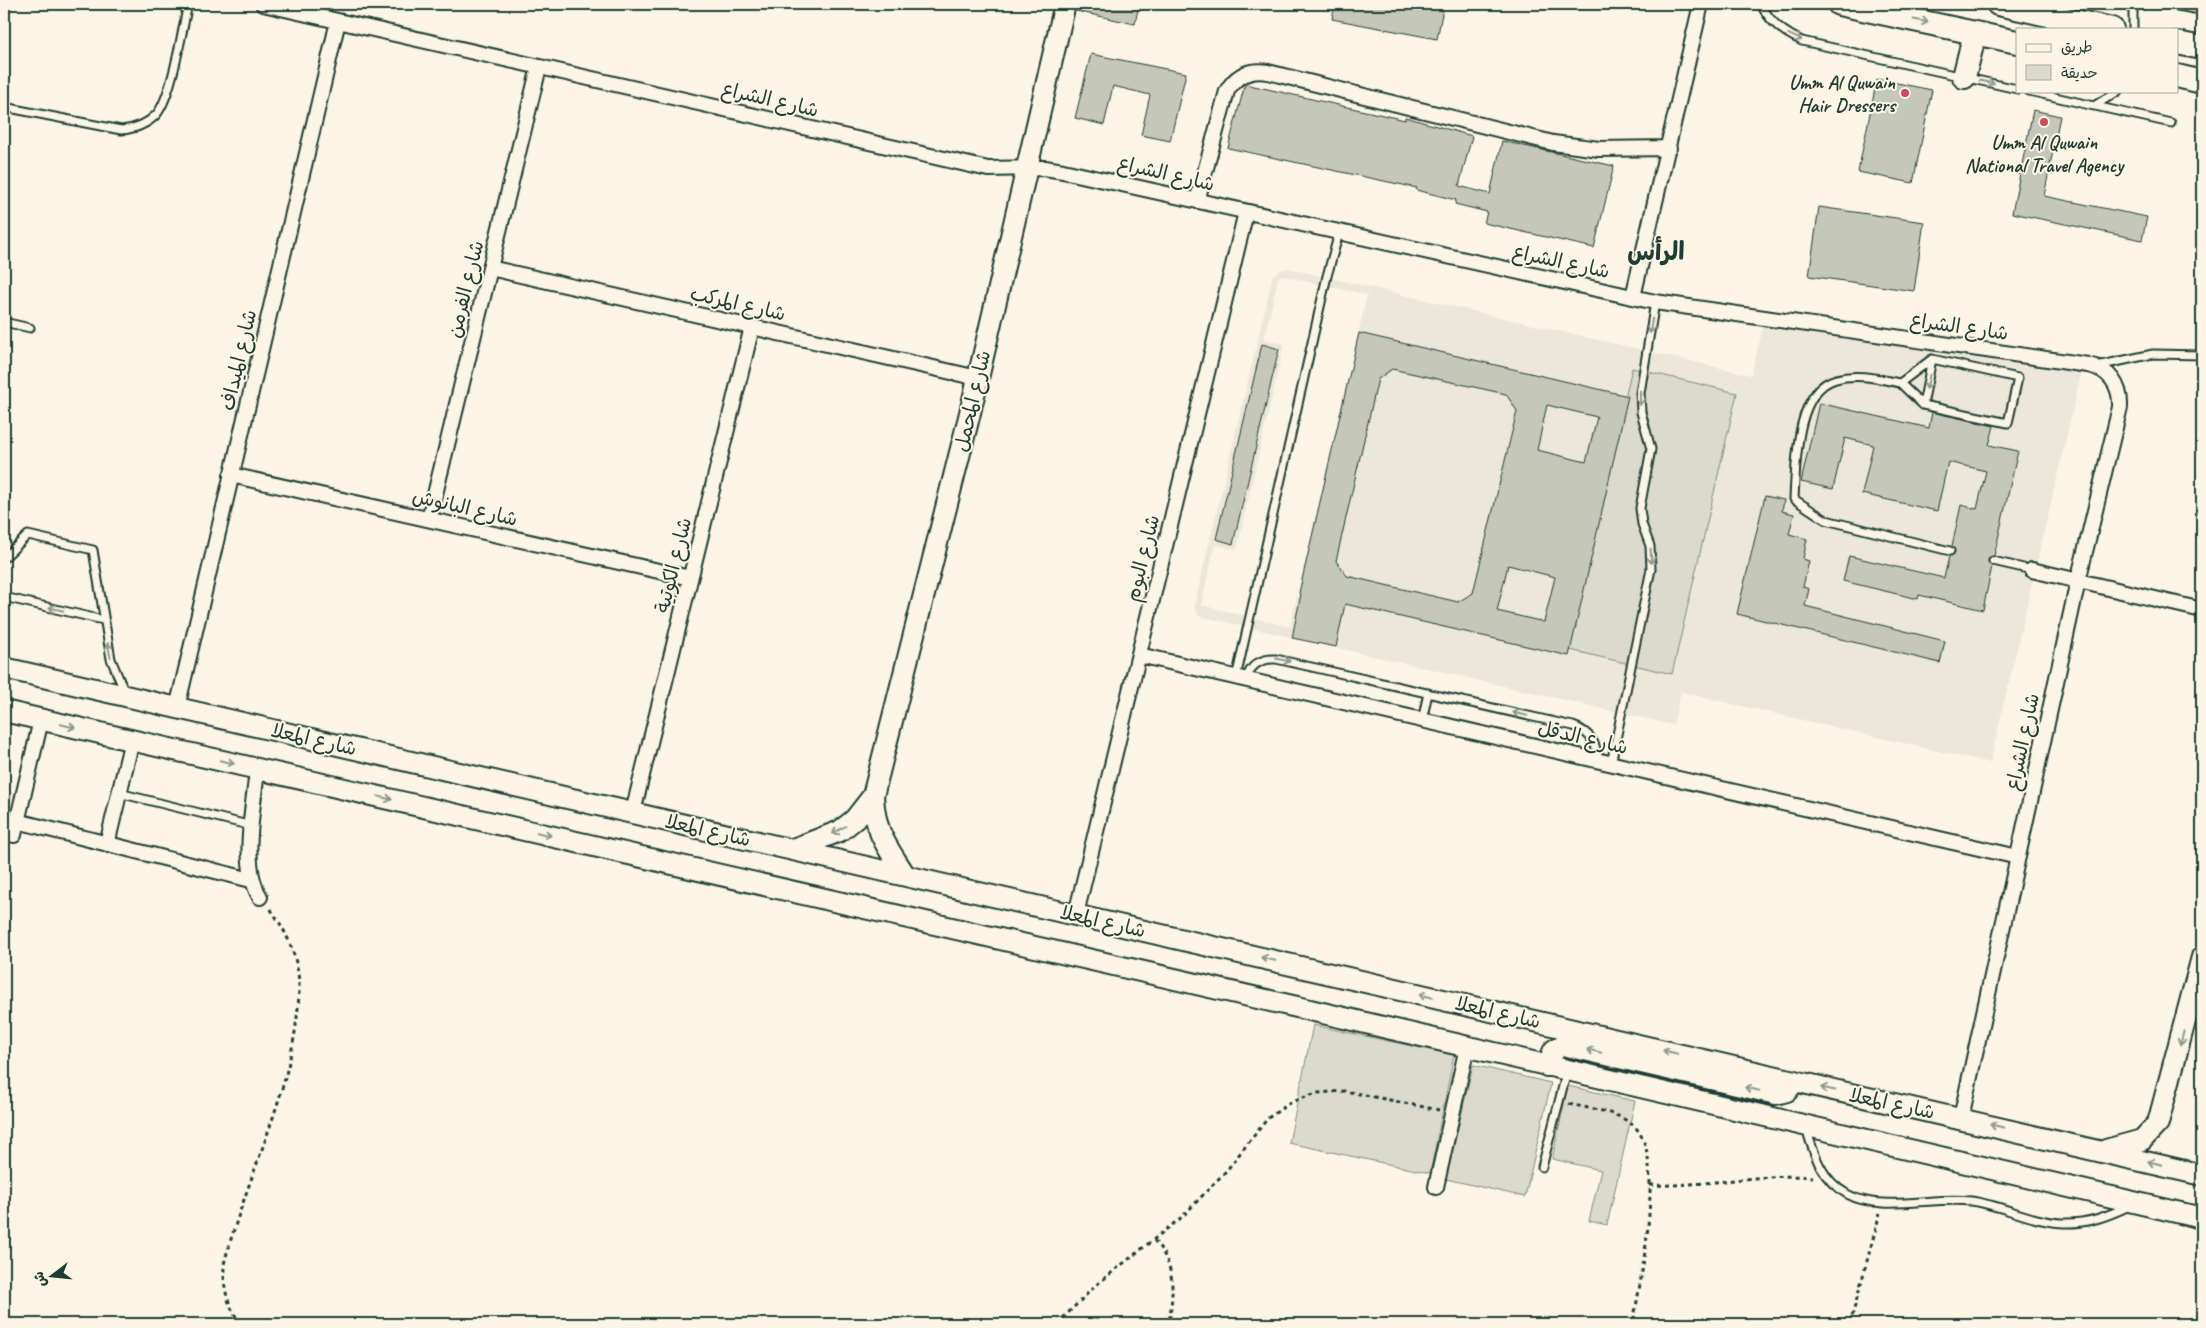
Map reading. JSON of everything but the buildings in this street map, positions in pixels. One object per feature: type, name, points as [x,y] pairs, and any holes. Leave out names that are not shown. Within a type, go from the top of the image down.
[{"type":"main road","points":[[1840,4],[2016,42]]},
{"type":"main road","points":[[1998,4],[2107,28]]},
{"type":"main road","points":[[1964,77],[1975,33]]},
{"type":"main road","points":[[2178,43],[2202,48]]},
{"type":"main road","points":[[2178,76],[2202,82]]},
{"type":"street","name":"شارع الشراع","points":[[263,4],[988,169],[1026,168],[1063,171],[1655,302],[2096,366],[2110,376],[2115,383],[2120,399],[2120,407],[2078,581],[1961,1118]]},
{"type":"street","name":"شارع المحمل","points":[[905,875],[883,840],[875,820],[873,796],[978,378],[1065,4]]},
{"type":"street","points":[[1633,297],[1701,4]]},
{"type":"street","name":"شارع الميداف","points":[[178,708],[338,21]]},
{"type":"street","name":"شارع الفرمن","points":[[429,519],[539,67]]},
{"type":"street","points":[[1197,201],[1226,91],[1237,78],[1252,71],[1268,72],[1553,143],[1599,149],[1669,148]]},
{"type":"street","name":"شارع البوم","points":[[1076,914],[1246,212]]},
{"type":"street","name":"شارع المركب","points":[[490,268],[978,378]]},
{"type":"street","name":"شارع الكوتية","points":[[633,812],[752,327]]},
{"type":"street","name":"شارع البانوش","points":[[231,475],[690,578]]},
{"type":"street","points":[[2032,570],[2202,610]]},
{"type":"street","name":"شارع الدقل","points":[[1139,655],[2018,858]]},
{"type":"street","name":"شارع المعلا","points":[[4,668],[1076,914],[1795,1082],[2202,1174]]},
{"type":"street","name":"شارع المعلا","points":[[4,711],[2202,1218]]},
{"type":"street","points":[[41,720],[15,828],[107,844],[252,880]]},
{"type":"street","points":[[107,844],[132,740]]},
{"type":"street","points":[[257,769],[248,858],[252,880],[260,897]]},
{"type":"street","name":"شارع المحمل","points":[[793,849],[840,831],[855,818],[873,796]]},
{"type":"street","points":[[2102,1151],[2142,1140],[2158,1123],[2202,957]]},
{"type":"street","points":[[1547,1066],[1554,1050],[1563,1045],[1776,1094],[1787,1091],[1795,1082]]},
{"type":"street","points":[[1436,1187],[1467,1047]]},
{"type":"lane","points":[[4,107],[111,129],[126,130],[140,126],[156,115],[166,97],[188,4]]},
{"type":"lane","points":[[1761,4],[1771,20],[1780,29],[1802,41],[2016,89]]},
{"type":"lane","points":[[2133,4],[2133,28]]},
{"type":"lane","points":[[2167,4],[2194,9]]},
{"type":"lane","points":[[2033,92],[2172,123]]},
{"type":"lane","points":[[2094,106],[2116,92]]},
{"type":"lane","points":[[1241,679],[1325,285],[1339,233]]},
{"type":"lane","points":[[1605,762],[1651,570],[1650,546],[1642,524],[1640,508],[1651,449],[1641,412],[1640,393],[1655,302]]},
{"type":"lane","points":[[4,322],[30,328]]},
{"type":"lane","points":[[2096,366],[2153,354],[2202,355]]},
{"type":"lane","points":[[1923,405],[1932,359]]},
{"type":"lane","points":[[1900,383],[1932,359],[2018,378],[2008,424],[1923,405],[1900,383],[1852,377],[1834,379],[1818,389],[1808,404],[1798,447],[1794,498],[1826,520],[1950,551]]},
{"type":"lane","points":[[4,558],[28,535],[93,550],[103,620],[111,659],[126,696]]},
{"type":"lane","points":[[1993,562],[2032,570]]},
{"type":"lane","points":[[4,597],[103,620]]},
{"type":"lane","points":[[1241,679],[1254,664],[1261,660],[1276,659],[1428,693],[1580,728],[1592,738],[1605,762]]},
{"type":"lane","points":[[1422,721],[1428,693]]},
{"type":"lane","points":[[119,793],[252,826]]},
{"type":"lane","points":[[1542,1167],[1567,1070]]},
{"type":"lane","points":[[1805,1126],[1815,1157],[1828,1180],[1848,1195],[1859,1199],[1882,1202],[1934,1199],[1972,1201],[2046,1221],[2063,1223],[2096,1219],[2136,1203]]},
{"type":"path","points":[[241,1324],[229,1303],[223,1277],[224,1264],[287,1071],[299,990],[294,956],[288,939],[281,924],[260,897]]},
{"type":"path","points":[[1057,1324],[1096,1285],[1154,1240],[1208,1191],[1268,1118],[1291,1102],[1317,1093],[1345,1091],[1452,1112]]},
{"type":"path","points":[[1559,1102],[1619,1116],[1636,1128],[1649,1154],[1650,1206],[1632,1324]]},
{"type":"path","points":[[1649,1186],[1712,1184],[1775,1176],[1828,1180]]},
{"type":"path","points":[[1850,1324],[1882,1202]]},
{"type":"path","points":[[1154,1240],[1168,1260],[1173,1280],[1169,1324]]},
{"type":"shaded area","points":[[1286,268],[1751,375],[1763,328],[2082,370],[1990,763],[1681,692],[1673,725],[1199,616],[1194,607],[1273,275]],"holes":[[[1279,275],[1367,295],[1290,627],[1201,605],[1215,545],[1237,549],[1284,344],[1264,339]]]},
{"type":"green space","points":[[1632,368],[1737,393],[1672,674],[1566,649]]},
{"type":"green space","points":[[1313,1025],[1454,1055],[1430,1173],[1289,1143]]},
{"type":"green space","points":[[1473,1065],[1551,1083],[1525,1197],[1446,1179]]},
{"type":"green space","points":[[1568,1086],[1635,1101],[1607,1225],[1589,1221],[1601,1170],[1552,1159]]},
{"type":"place","name":"Umm Al Quwain Hair Dressers","points":[[1905,93]]},
{"type":"place","name":"Umm Al Quwain National Travel Agency","points":[[2044,122]]},
{"type":"district","name":"الرأس","points":[[1656,251]]}]
